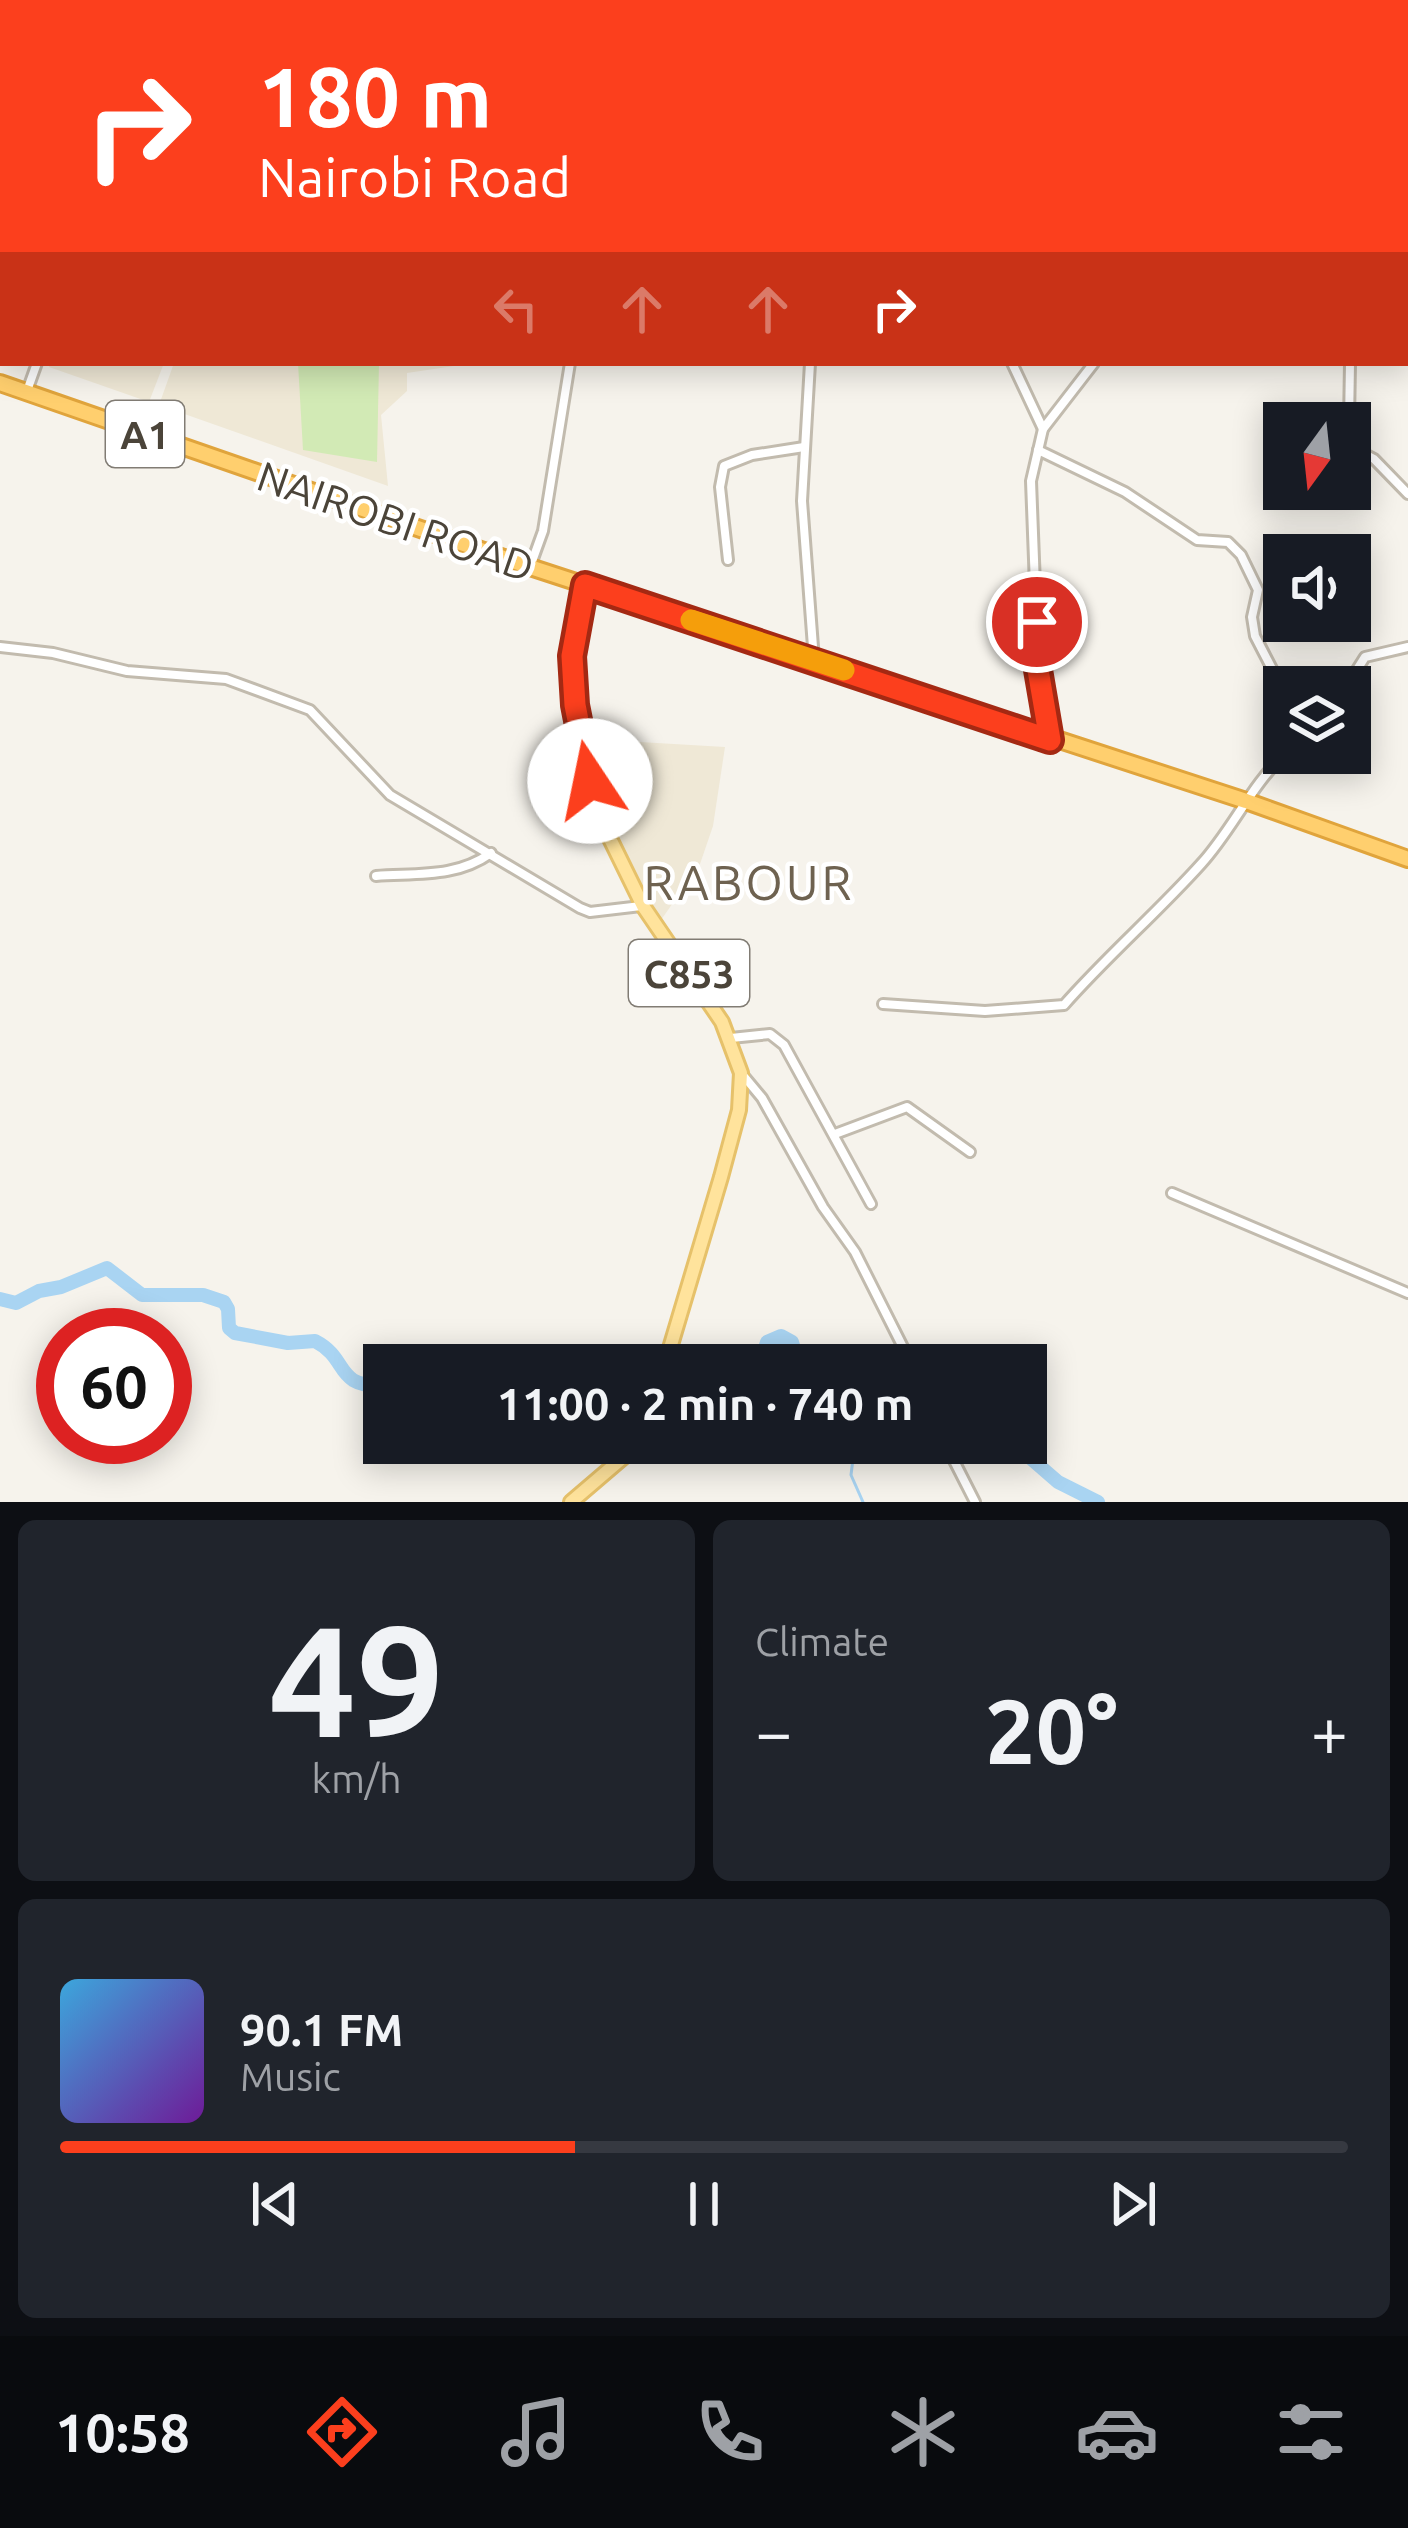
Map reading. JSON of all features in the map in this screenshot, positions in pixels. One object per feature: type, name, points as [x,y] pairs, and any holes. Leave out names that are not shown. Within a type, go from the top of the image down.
[{"type":"highway","name":"NAIROBI ROAD","points":[[0,383],[530,567],[1246,801],[1408,859]]},
{"type":"main road","name":"C853","points":[[585,585],[572,656],[582,749],[597,812],[643,906],[731,1038],[741,1073],[739,1110],[722,1177],[671,1344]]},
{"type":"main road","points":[[571,1502],[615,1464]]},
{"type":"street","points":[[27,392],[36,366]]},
{"type":"street","points":[[530,567],[543,530],[569,366]]},
{"type":"street","points":[[810,366],[802,501],[814,660]]},
{"type":"street","points":[[1013,366],[1043,428]]},
{"type":"street","points":[[1050,740],[1037,664],[1031,481],[1043,428],[1092,366]]},
{"type":"street","points":[[1349,402],[1350,366]]},
{"type":"street","points":[[728,560],[720,487],[724,466],[752,454],[804,447]]},
{"type":"street","points":[[1038,451],[1125,492],[1197,540],[1228,542],[1241,555],[1258,590],[1252,617],[1255,636],[1271,666]]},
{"type":"street","points":[[1371,458],[1408,494]]},
{"type":"street","points":[[0,646],[127,671],[226,680],[310,710],[391,795],[590,911],[643,906]]},
{"type":"street","points":[[1359,666],[1365,657],[1408,647]]},
{"type":"street","points":[[883,1004],[985,1012],[1064,1006],[1203,862],[1265,774]]},
{"type":"street","points":[[376,876],[436,874],[477,863],[491,853]]},
{"type":"street","points":[[731,1038],[770,1034],[784,1045],[871,1204]]},
{"type":"street","points":[[741,1073],[762,1097],[823,1207],[855,1252],[901,1344]]},
{"type":"street","points":[[835,1134],[908,1107],[970,1152]]},
{"type":"street","points":[[1172,1193],[1408,1293]]},
{"type":"street","points":[[956,1464],[975,1502]]},
{"type":"shaded area","points":[[49,366],[163,366],[149,402]]},
{"type":"shaded area","points":[[173,366],[454,366],[407,373],[407,391],[381,415],[388,486],[159,405]]},
{"type":"shaded area","points":[[589,739],[725,747],[713,826],[700,864],[661,920],[605,817]]},
{"type":"green space","points":[[298,366],[379,366],[377,462],[303,450]]},
{"type":"waterway","points":[[0,1299],[16,1303],[107,1268],[142,1295],[203,1295],[224,1302],[229,1328],[235,1333],[288,1343],[315,1341],[349,1377],[363,1384]]},
{"type":"waterway","points":[[766,1344],[781,1336],[793,1344]]},
{"type":"waterway","points":[[852,1464],[851,1475],[863,1502]]},
{"type":"waterway","points":[[1037,1464],[1058,1482],[1098,1502]]},
{"type":"slow traffic","points":[[691,620],[844,670]]},
{"type":"district","name":"RABOUR","points":[[749,882]]},
{"type":"route","points":[[590,781],[572,682],[585,585],[1050,740],[1037,664],[1037,622]]}]
